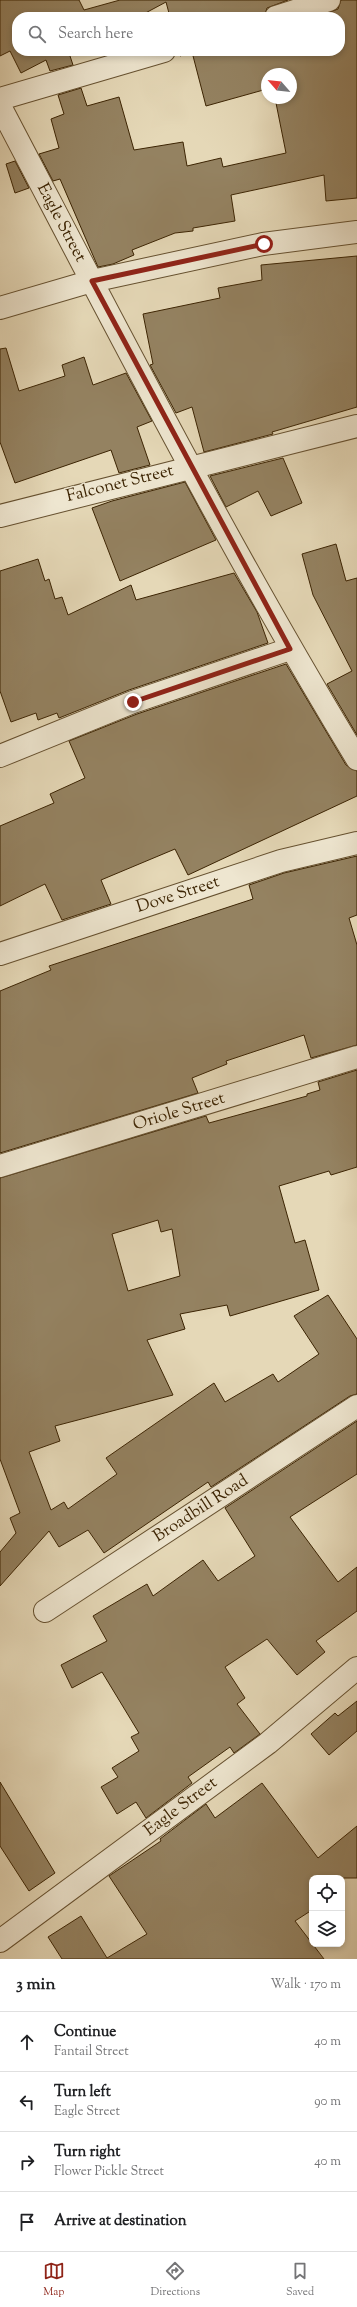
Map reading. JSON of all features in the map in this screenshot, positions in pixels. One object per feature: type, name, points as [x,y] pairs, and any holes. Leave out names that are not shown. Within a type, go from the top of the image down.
[{"type":"street","points":[[292,12],[329,0]]},
{"type":"street","points":[[0,99],[147,56]]},
{"type":"street","name":"Eagle Street","points":[[0,106],[190,467],[290,649],[357,759]]},
{"type":"street","points":[[0,308],[92,281],[264,244],[357,232]]},
{"type":"street","name":"Falconet Street","points":[[0,516],[357,426]]},
{"type":"street","points":[[0,756],[133,702],[290,649]]},
{"type":"street","name":"Dove Street","points":[[0,954],[280,861],[357,843]]},
{"type":"street","name":"Oriole Street","points":[[0,1166],[357,1057]]},
{"type":"street","name":"Broadbill Road","points":[[45,1611],[357,1406]]},
{"type":"street","name":"Eagle Street","points":[[0,1941],[268,1743],[357,1668]]},
{"type":"building","points":[[0,0],[79,0],[84,10],[120,0],[288,0],[267,8],[266,12],[169,12],[166,2],[147,12],[12,12],[12,55],[10,51],[0,56]]},
{"type":"building","points":[[341,0],[357,0],[357,198],[326,201],[324,175],[231,195],[235,221],[193,228],[193,231],[175,233],[132,250],[134,255],[113,264],[98,267],[60,179],[53,181],[39,154],[59,148],[51,119],[64,114],[58,95],[81,88],[87,106],[119,97],[134,150],[183,142],[187,166],[221,158],[223,167],[286,153],[276,104],[297,104],[297,68],[261,68],[261,91],[206,106],[193,56],[345,56],[345,12],[330,12],[338,9]]},
{"type":"building","points":[[12,56],[70,56],[73,65],[50,71],[46,60],[21,73]]},
{"type":"building","points":[[15,161],[29,188],[15,193],[6,164]]},
{"type":"building","points":[[357,256],[357,407],[272,432],[273,434],[204,452],[192,407],[176,413],[150,365],[153,364],[143,314],[220,298],[218,288],[262,280],[261,265]]},
{"type":"building","points":[[6,348],[19,391],[65,376],[62,365],[84,357],[93,385],[126,373],[152,421],[137,427],[150,465],[119,473],[111,450],[15,483],[0,442],[0,349]]},
{"type":"building","points":[[283,458],[302,503],[271,516],[258,491],[226,507],[210,476]]},
{"type":"building","points":[[185,482],[216,540],[120,581],[92,508],[112,501]]},
{"type":"building","points":[[336,544],[346,581],[357,578],[357,735],[327,684],[352,671],[313,595],[302,554]]},
{"type":"building","points":[[38,559],[45,581],[49,579],[55,599],[62,597],[68,615],[131,585],[136,600],[234,573],[257,612],[268,643],[129,690],[59,718],[57,713],[38,720],[36,713],[11,722],[0,691],[0,571]]},
{"type":"building","points":[[286,664],[346,765],[357,771],[357,796],[188,875],[175,849],[101,880],[111,904],[62,920],[45,884],[0,906],[0,826],[54,803],[50,794],[85,778],[69,741],[137,714]]},
{"type":"building","points":[[357,856],[357,915],[349,918],[357,945],[357,1045],[311,1058],[304,1035],[226,1061],[227,1064],[192,1078],[198,1093],[0,1153],[0,991],[51,970],[49,966],[253,899],[249,885],[284,873]]},
{"type":"building","points":[[357,1070],[357,1167],[331,1175],[329,1171],[279,1186],[295,1243],[305,1240],[319,1290],[230,1316],[227,1305],[180,1314],[185,1329],[147,1340],[173,1395],[55,1426],[60,1441],[29,1452],[51,1510],[64,1502],[68,1509],[117,1474],[106,1458],[214,1383],[225,1402],[273,1374],[278,1382],[319,1354],[294,1316],[328,1295],[357,1339],[357,1394],[350,1396],[211,1487],[208,1482],[104,1553],[88,1530],[59,1547],[49,1531],[0,1586],[0,1552],[16,1533],[10,1518],[20,1513],[0,1459],[0,1178],[206,1116],[209,1123],[307,1096],[307,1094],[320,1090],[318,1082]],"holes":[[[158,1220],[161,1232],[172,1229],[180,1276],[128,1291],[112,1234]]]},
{"type":"building","points":[[357,1421],[357,1474],[290,1517],[338,1582],[357,1567],[357,1611],[316,1641],[325,1652],[297,1675],[267,1639],[225,1667],[245,1698],[237,1704],[260,1734],[234,1753],[230,1747],[188,1777],[192,1783],[146,1818],[136,1802],[117,1814],[101,1787],[118,1777],[112,1768],[139,1751],[131,1737],[139,1733],[102,1672],[72,1688],[61,1665],[107,1641],[93,1616],[147,1584],[153,1596],[203,1560],[218,1581],[255,1556],[225,1508]]},
{"type":"building","points":[[357,1701],[357,1731],[329,1755],[311,1734],[335,1713],[338,1716]]},
{"type":"building","points":[[0,1782],[55,1873],[29,1891],[0,1846]]},
{"type":"building","points":[[262,1783],[318,1858],[357,1826],[357,1878],[345,1878],[345,1875],[309,1875],[309,1912],[295,1921],[309,1939],[309,1947],[315,1947],[324,1959],[62,1959],[48,1937],[81,1916],[107,1958],[147,1934],[109,1876],[161,1841],[160,1839],[206,1804],[215,1818]]},
{"type":"route","points":[[133,702],[290,649],[190,467],[92,281],[264,244]]}]
